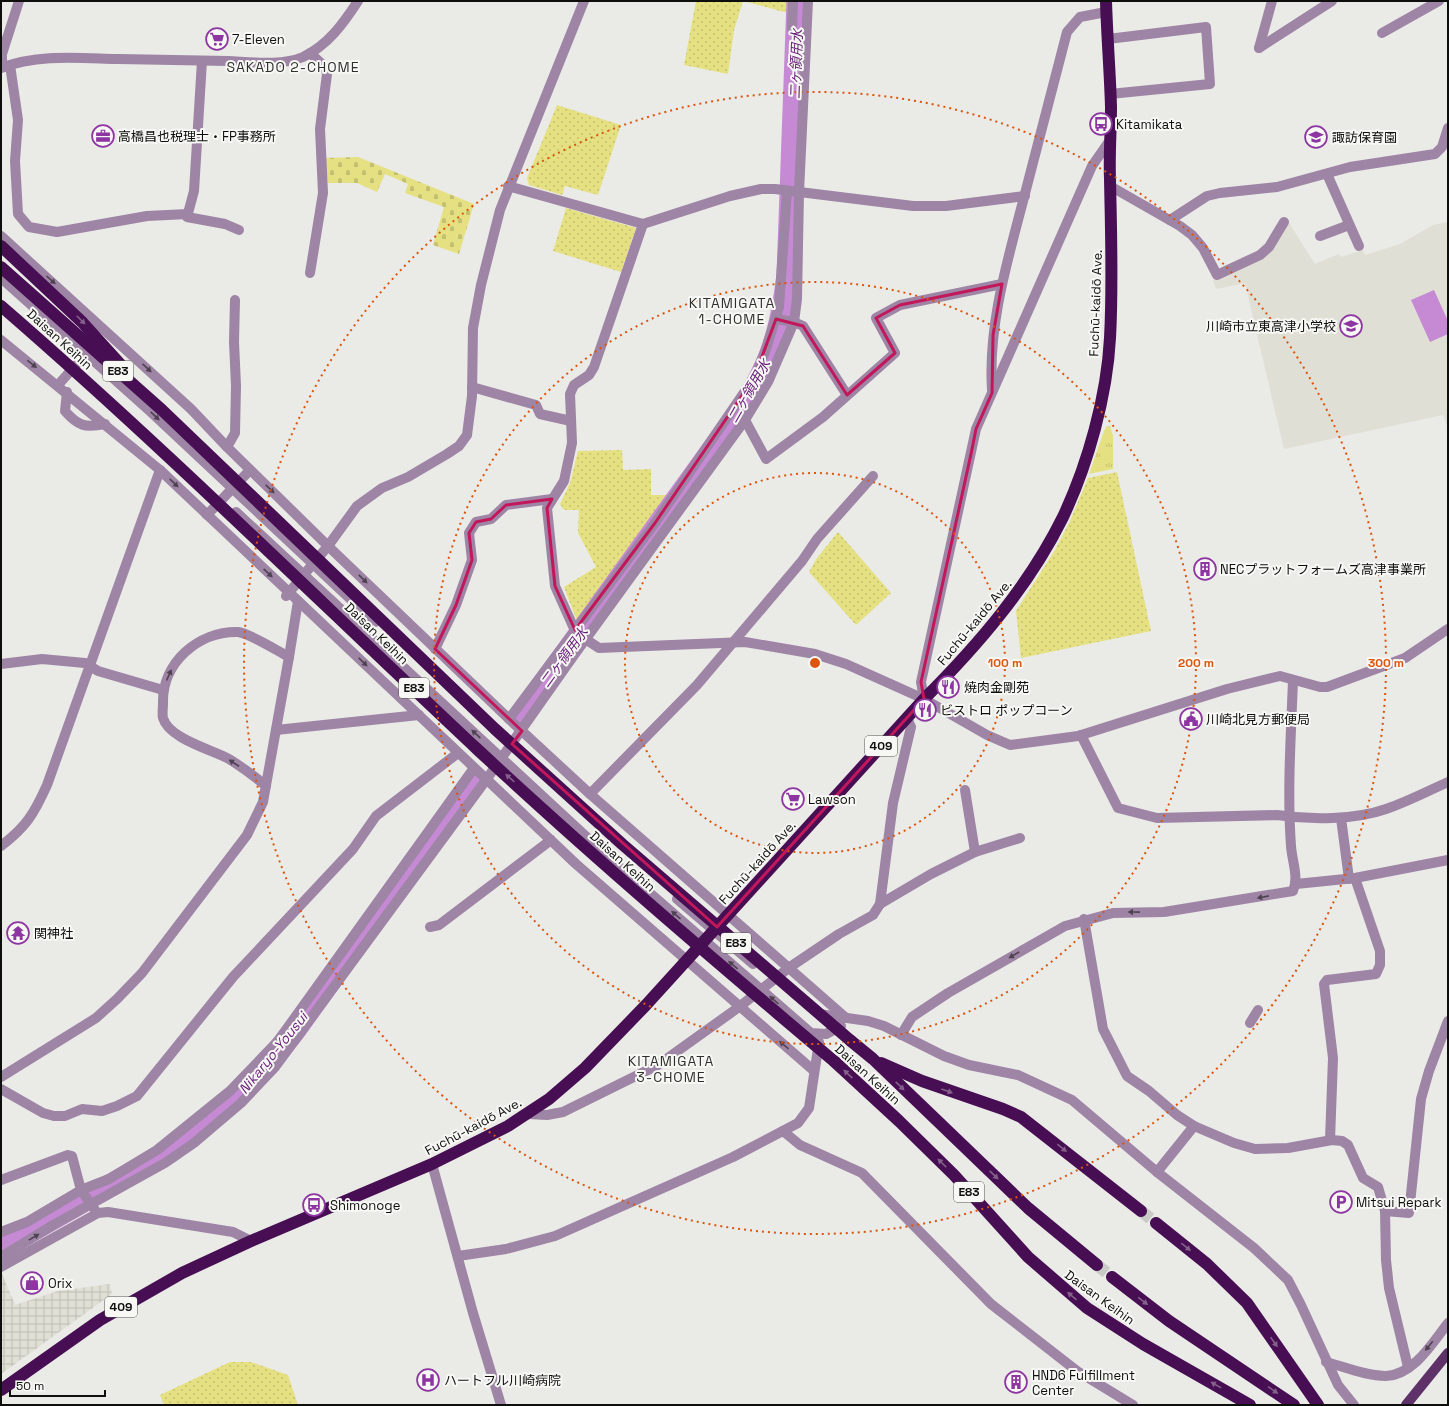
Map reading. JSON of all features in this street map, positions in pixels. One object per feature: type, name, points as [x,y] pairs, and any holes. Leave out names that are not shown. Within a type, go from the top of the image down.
[{"type":"highway","name":"Fuchū-kaidō Ave.","points":[[1,1390],[100,1320],[140,1295],[251,1241],[432,1164],[484,1139],[528,1114],[585,1068],[686,962],[924,699],[962,661],[1015,597],[1064,515],[1077,482],[1098,416],[1108,357],[1111,295],[1110,94],[1106,6]]},
{"type":"highway","points":[[1,246],[82,322],[162,410]]},
{"type":"highway","name":"Daisan Keihin","points":[[1,267],[162,410],[495,729],[634,854],[873,1059],[1028,1208],[1097,1265]]},
{"type":"highway","name":"Daisan Keihin","points":[[1,306],[152,442],[485,756],[691,940],[835,1062],[899,1121],[954,1175],[1028,1257],[1082,1304],[1103,1320],[1250,1405]]},
{"type":"highway","points":[[1,309],[16,319]]},
{"type":"highway","points":[[873,1059],[922,1081],[1003,1109],[1021,1117],[1141,1211]]},
{"type":"highway","points":[[1156,1222],[1207,1264],[1247,1303],[1318,1405]]},
{"type":"highway","name":"Daisan Keihin","points":[[1112,1277],[1169,1321],[1294,1405]]},
{"type":"main road","points":[[1406,1405],[1448,1353]]},
{"type":"street","points":[[20,1],[2,54],[18,120],[15,161],[18,214],[29,227],[57,232],[147,216],[188,214]]},
{"type":"street","points":[[4,67],[44,59],[64,58],[275,62],[302,57],[320,48],[336,32],[358,1]]},
{"type":"street","points":[[286,596],[328,546],[357,506],[382,488],[408,477],[459,446],[466,436],[470,423],[473,328],[493,237],[508,186],[551,86],[584,1]]},
{"type":"street","points":[[792,29],[793,1]]},
{"type":"street","points":[[1,1267],[165,1163],[194,1143],[242,1104],[522,731],[580,635],[754,378],[766,352],[780,307],[792,191],[808,1]]},
{"type":"street","points":[[1272,1],[1259,48],[1332,1]]},
{"type":"street","points":[[1382,33],[1439,1]]},
{"type":"street","points":[[992,392],[991,368],[993,342],[1002,284],[1067,32],[1080,17],[1106,6]]},
{"type":"street","points":[[1108,39],[1168,30],[1206,27],[1210,84],[1110,94]]},
{"type":"street","points":[[310,53],[324,67],[327,74],[320,129],[322,193],[310,273]]},
{"type":"street","points":[[202,61],[194,191],[186,217],[227,224],[239,230]]},
{"type":"street","points":[[1170,220],[1206,196],[1220,193],[1277,187],[1350,167],[1435,154],[1442,147],[1448,128]]},
{"type":"street","points":[[924,699],[921,682],[976,429],[1092,166],[1110,140]]},
{"type":"street","points":[[1327,174],[1359,246]]},
{"type":"street","points":[[508,186],[643,224],[730,196],[761,189],[792,191],[913,206],[978,203],[1024,196]]},
{"type":"street","points":[[1110,186],[1192,234],[1203,248],[1217,275],[1260,255],[1269,247],[1284,222]]},
{"type":"street","points":[[509,719],[580,635],[745,420],[768,382],[794,322],[797,299],[792,191]]},
{"type":"street","points":[[643,224],[594,367],[588,375],[574,385],[570,394],[572,443],[564,480],[547,508],[555,586],[580,635],[599,648],[745,642],[815,654],[846,664],[924,699],[987,735],[1010,745],[1055,741],[1082,735],[1227,689],[1280,676],[1320,687],[1327,686],[1405,658],[1448,629]]},
{"type":"street","points":[[1320,236],[1349,225]]},
{"type":"street","points":[[1,236],[191,409],[227,447],[328,546],[435,649],[590,794],[849,1019]]},
{"type":"street","points":[[1,278],[151,412],[510,747],[713,931],[773,980],[810,1013],[884,1026],[944,1056],[969,1065],[1018,1075],[1072,1100],[1157,1172],[1254,1248],[1288,1280],[1338,1385],[1354,1405]]},
{"type":"street","points":[[745,420],[766,458],[823,417],[895,353],[876,318],[900,305],[1002,284]]},
{"type":"street","points":[[227,447],[236,434],[234,342],[235,300]]},
{"type":"street","points":[[1,301],[222,499],[606,855],[811,1033],[826,1034],[849,1019]]},
{"type":"street","points":[[776,319],[794,322],[803,326],[847,395]]},
{"type":"street","points":[[58,385],[106,331]]},
{"type":"street","points":[[1,340],[67,392],[160,470],[551,840],[686,962],[814,1070]]},
{"type":"street","points":[[472,387],[536,406],[540,414],[571,421]]},
{"type":"street","points":[[67,392],[65,411],[75,422],[90,427],[105,424]]},
{"type":"street","points":[[1,846],[25,825],[36,809],[47,785],[160,470]]},
{"type":"street","points":[[207,515],[250,470]]},
{"type":"street","points":[[590,794],[697,685],[802,561],[817,539],[873,476]]},
{"type":"street","points":[[435,649],[456,605],[472,560],[469,533],[476,522],[491,519],[506,505],[552,499]]},
{"type":"street","points":[[1,1077],[96,1018],[142,974],[247,835],[263,802],[298,600]]},
{"type":"street","points":[[266,786],[227,758],[187,741],[170,728],[163,719],[163,690],[180,655],[198,641],[221,634],[238,632],[289,657]]},
{"type":"street","points":[[1,664],[58,659],[85,663],[98,671],[163,690]]},
{"type":"street","points":[[901,1035],[912,1017],[948,993],[1064,926],[1084,919],[1113,913],[1164,912],[1238,902],[1293,891],[1296,884],[1291,847],[1290,817],[1293,680]]},
{"type":"street","points":[[276,730],[419,715]]},
{"type":"street","points":[[528,1114],[547,1115],[563,1112],[652,1068],[839,934],[874,915],[880,904],[893,803],[911,727],[907,718]]},
{"type":"street","points":[[1082,735],[1118,808],[1157,818],[1266,815],[1341,818],[1386,810],[1448,782]]},
{"type":"street","points":[[1,1088],[43,1113],[54,1116],[65,1116],[82,1109],[102,1111],[117,1106],[137,1096],[233,976],[353,849],[376,816],[458,753]]},
{"type":"street","points":[[1,1232],[27,1222],[108,1179],[157,1150],[230,1091],[265,1055],[294,1019],[474,768]]},
{"type":"street","points":[[966,790],[975,852]]},
{"type":"street","points":[[1330,1140],[1333,1058],[1324,984],[1327,980],[1376,974],[1380,965],[1380,952],[1352,879],[1341,818]]},
{"type":"street","points":[[880,904],[931,874],[975,852],[1020,838]]},
{"type":"street","points":[[430,927],[439,925],[551,840]]},
{"type":"street","points":[[1296,884],[1352,879],[1448,860]]},
{"type":"street","points":[[1084,919],[1103,1029],[1120,1066],[1127,1076],[1149,1091],[1177,1115],[1194,1126],[1234,1143],[1255,1148],[1288,1148],[1330,1140],[1342,1141],[1348,1145],[1363,1178],[1378,1187],[1384,1212],[1389,1288],[1408,1367]]},
{"type":"street","points":[[1250,1023],[1258,1010]]},
{"type":"street","points":[[1384,1212],[1409,1213],[1421,1099],[1429,1071],[1448,1021]]},
{"type":"street","points":[[458,1256],[506,1249],[555,1236],[733,1157],[798,1123],[809,1108],[820,1034]]},
{"type":"street","points":[[1157,1172],[1194,1126]]},
{"type":"street","points":[[783,1131],[800,1145],[862,1173],[991,1304],[1076,1371],[1133,1405]]},
{"type":"street","points":[[1,1180],[68,1155],[72,1156],[83,1192],[94,1207],[108,1212],[138,1215],[232,1232],[251,1241]]},
{"type":"street","points":[[432,1164],[501,1405]]},
{"type":"street","points":[[1,1257],[53,1225],[94,1207]]},
{"type":"street","points":[[1326,1362],[1367,1373],[1387,1376],[1408,1367],[1420,1358],[1448,1323]]},
{"type":"highlighted area","points":[[1002,284],[993,335],[992,393],[976,429],[921,682],[924,699],[717,927],[512,744],[522,731],[435,649],[456,605],[472,560],[469,533],[476,522],[491,519],[506,505],[552,499],[547,508],[555,586],[575,630],[655,523],[754,378],[776,319],[803,326],[847,395],[895,353],[876,318],[900,305]]},
{"type":"shaded area","name":"川崎市立東高津小学校","points":[[1448,222],[1448,428],[1443,415],[1284,449],[1245,283],[1216,289],[1213,280],[1258,259],[1270,251],[1289,223],[1315,264],[1339,254],[1341,257],[1363,250],[1365,255],[1400,244],[1433,225]]},
{"type":"shaded area","points":[[1434,290],[1448,321],[1448,334],[1430,342],[1411,300]]},
{"type":"shaded area","points":[[1,1271],[15,1305],[58,1291],[110,1284],[112,1294],[1,1374]]},
{"type":"green space","points":[[696,1],[743,1],[734,30],[728,74],[684,65]]},
{"type":"green space","points":[[743,1],[789,1],[788,13]]},
{"type":"green space","points":[[557,105],[621,125],[598,195],[565,186],[562,195],[529,185],[527,178]]},
{"type":"green space","points":[[358,157],[474,204],[459,254],[433,245],[444,207],[405,193],[408,184],[385,174],[377,192],[357,183],[328,183],[325,158]]},
{"type":"green space","points":[[566,208],[636,228],[621,272],[553,251]]},
{"type":"green space","points":[[1110,426],[1113,436],[1113,469],[1089,474],[1104,431],[1106,427]]},
{"type":"green space","points":[[622,450],[623,470],[651,469],[651,495],[669,495],[577,621],[564,587],[596,567],[578,533],[579,510],[564,510],[560,504],[570,483],[578,451]]},
{"type":"green space","points":[[1117,472],[1151,631],[1021,658],[1016,611],[1055,550],[1070,521],[1088,478]]},
{"type":"green space","points":[[838,532],[891,593],[856,625],[809,572],[817,558]]},
{"type":"green space","points":[[230,1362],[251,1362],[288,1375],[298,1405],[164,1405],[160,1395]]},
{"type":"waterway","name":"二ヶ領用水","points":[[520,717],[740,412],[751,395],[767,363],[778,331],[788,275],[798,1]]},
{"type":"waterway","name":"Nikaryo-Yousui","points":[[1,1248],[169,1152],[237,1097],[266,1066],[294,1031],[474,780]]},
{"type":"tunnel","points":[[1141,1211],[1156,1223]]},
{"type":"tunnel","points":[[1097,1265],[1112,1277]]},
{"type":"place","name":"7-Eleven","points":[[217,39]]},
{"type":"place","name":"Kitamikata","points":[[1101,124]]},
{"type":"place","name":"高橋昌也税理士・FP事務所","points":[[103,136]]},
{"type":"place","name":"諏訪保育園","points":[[1316,137]]},
{"type":"place","name":"川崎市立東高津小学校","points":[[1351,326]]},
{"type":"place","name":"NECプラットフォームズ高津事業所","points":[[1205,569]]},
{"type":"place","name":"焼肉金剛苑","points":[[948,687]]},
{"type":"place","name":"ビストロ ポップコーン","points":[[925,710]]},
{"type":"place","name":"川崎北見方郵便局","points":[[1191,719]]},
{"type":"place","name":"Lawson","points":[[793,799]]},
{"type":"place","name":"関神社","points":[[18,933]]},
{"type":"place","name":"Mitsui Repark","points":[[1341,1202]]},
{"type":"place","name":"Shimonoge","points":[[314,1205]]},
{"type":"place","name":"Orix","points":[[32,1283]]},
{"type":"place","name":"ハートフル川崎病院","points":[[428,1380]]},
{"type":"place","name":"HND6 Fulfillment Center","points":[[1016,1382]]},
{"type":"district","name":"SAKADO 2-CHOME","points":[[293,67]]},
{"type":"district","name":"KITAMIGATA 1-CHOME","points":[[732,312]]},
{"type":"district","name":"KITAMIGATA 3-CHOME","points":[[671,1070]]}]
